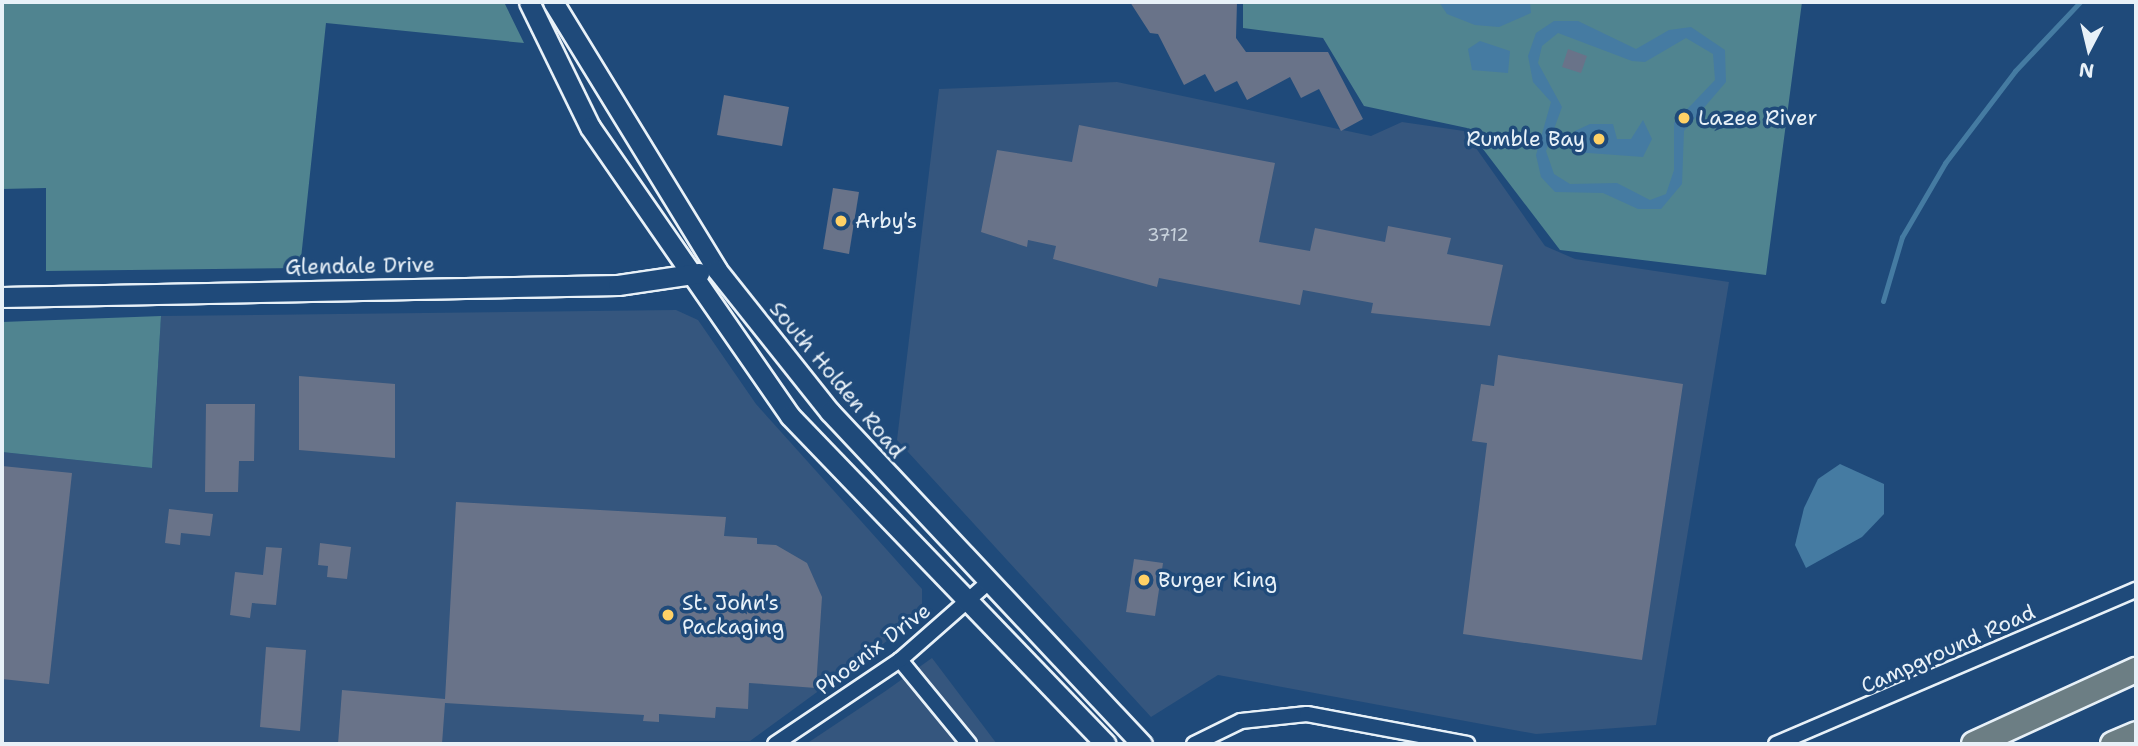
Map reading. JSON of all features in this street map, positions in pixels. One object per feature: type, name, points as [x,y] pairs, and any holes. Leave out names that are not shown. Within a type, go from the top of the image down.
[{"type":"highway","points":[[1974,744],[2136,670]]},
{"type":"highway","points":[[2113,744],[2136,734]]},
{"type":"street","points":[[529,2],[590,127],[688,275],[790,416],[966,604],[1107,744]]},
{"type":"street","name":"South Holden Road","points":[[553,2],[717,270],[830,412],[1142,744]]},
{"type":"street","name":"Glendale Drive","points":[[2,297],[618,285],[717,270]]},
{"type":"street","name":"Phoenix Drive","points":[[775,744],[900,660],[990,581]]},
{"type":"street","name":"Campground Road","points":[[1776,744],[2136,590]]},
{"type":"street","points":[[900,660],[970,744]]},
{"type":"street","points":[[1194,744],[1241,721],[1307,714],[1467,744]]},
{"type":"shaded area","points":[[1439,2],[1530,2],[1531,13],[1499,27],[1475,25],[1447,14]]},
{"type":"shaded area","name":"Lazee River","points":[[1554,21],[1578,21],[1636,49],[1669,30],[1691,27],[1725,50],[1726,82],[1684,131],[1682,184],[1661,209],[1638,209],[1603,193],[1555,192],[1541,177],[1536,155],[1551,102],[1533,82],[1528,56],[1536,33]],"holes":[[[1558,33],[1632,61],[1645,62],[1686,38],[1713,54],[1715,80],[1674,123],[1674,170],[1666,194],[1650,200],[1617,183],[1570,184],[1554,174],[1546,151],[1562,107],[1538,63],[1542,46]]]},
{"type":"shaded area","points":[[1480,41],[1510,51],[1508,73],[1472,70],[1468,49]]},
{"type":"shaded area","points":[[1117,82],[1371,136],[1402,122],[1464,131],[1545,246],[1575,259],[1729,282],[1656,725],[1536,734],[1218,675],[1151,717],[897,440],[939,89]]},
{"type":"shaded area","name":"Rumble Bay","points":[[1643,120],[1652,139],[1643,157],[1575,152],[1575,131],[1590,124],[1613,124],[1617,139],[1631,139]]},
{"type":"shaded area","points":[[676,310],[698,320],[756,404],[922,589],[922,608],[887,641],[750,741],[2,744],[2,452],[152,468],[161,316]]},
{"type":"shaded area","points":[[1840,464],[1884,484],[1884,514],[1862,537],[1806,568],[1795,545],[1804,508],[1818,479]]},
{"type":"shaded area","points":[[932,658],[997,744],[806,744],[887,690]]},
{"type":"green space","points":[[2,2],[504,2],[524,43],[326,23],[300,268],[46,271],[46,188],[2,189]]},
{"type":"green space","points":[[1243,2],[1802,2],[1766,275],[1560,250],[1467,128],[1364,106],[1323,38],[1243,28]]},
{"type":"green space","points":[[161,316],[152,468],[2,452],[2,322]]},
{"type":"building","points":[[1130,2],[1237,2],[1236,38],[1246,52],[1328,52],[1363,119],[1341,131],[1319,89],[1301,98],[1290,77],[1247,100],[1237,81],[1215,92],[1205,74],[1184,85],[1158,34],[1150,33]]},
{"type":"building","points":[[1568,49],[1587,56],[1581,73],[1562,67]]},
{"type":"building","points":[[724,95],[789,107],[782,146],[717,135]]},
{"type":"building","points":[[1079,125],[1275,163],[1259,242],[1310,251],[1315,228],[1385,242],[1388,226],[1451,238],[1447,254],[1503,265],[1490,326],[1371,313],[1373,303],[1303,290],[1300,305],[1159,278],[1157,287],[1053,259],[1056,246],[1028,240],[1027,247],[981,232],[997,150],[1072,162]]},
{"type":"building","points":[[833,188],[859,192],[849,254],[823,249]]},
{"type":"building","points":[[1498,355],[1683,384],[1642,660],[1463,634],[1487,443],[1472,441],[1481,384],[1494,386]]},
{"type":"building","points":[[299,376],[395,384],[395,458],[299,450]]},
{"type":"building","points":[[206,404],[255,404],[254,461],[239,461],[238,492],[205,492]]},
{"type":"building","points":[[2,466],[72,473],[49,684],[2,679]]},
{"type":"building","points":[[456,502],[726,517],[724,536],[757,538],[757,544],[776,545],[807,563],[822,597],[816,688],[749,683],[748,709],[716,707],[715,718],[659,714],[659,722],[643,721],[644,715],[445,703],[442,744],[338,744],[342,690],[445,699]]},
{"type":"building","points":[[169,509],[213,514],[210,536],[181,533],[180,545],[165,543]]},
{"type":"building","points":[[320,543],[351,547],[347,579],[327,577],[328,566],[318,565]]},
{"type":"building","points":[[266,547],[282,548],[276,605],[252,603],[250,618],[230,615],[235,572],[263,575]]},
{"type":"building","points":[[1134,559],[1163,563],[1155,616],[1126,612]]},
{"type":"building","points":[[266,647],[306,650],[300,731],[260,727]]},
{"type":"waterway","points":[[1883,301],[1902,237],[1945,163],[2015,71],[2080,2]]},
{"type":"place","name":"Lazee River","points":[[1684,118]]},
{"type":"place","name":"Rumble Bay","points":[[1599,139]]},
{"type":"place","name":"Arby's","points":[[841,221]]},
{"type":"place","name":"Burger King","points":[[1144,580]]},
{"type":"place","name":"St. John's Packaging","points":[[668,615]]}]
